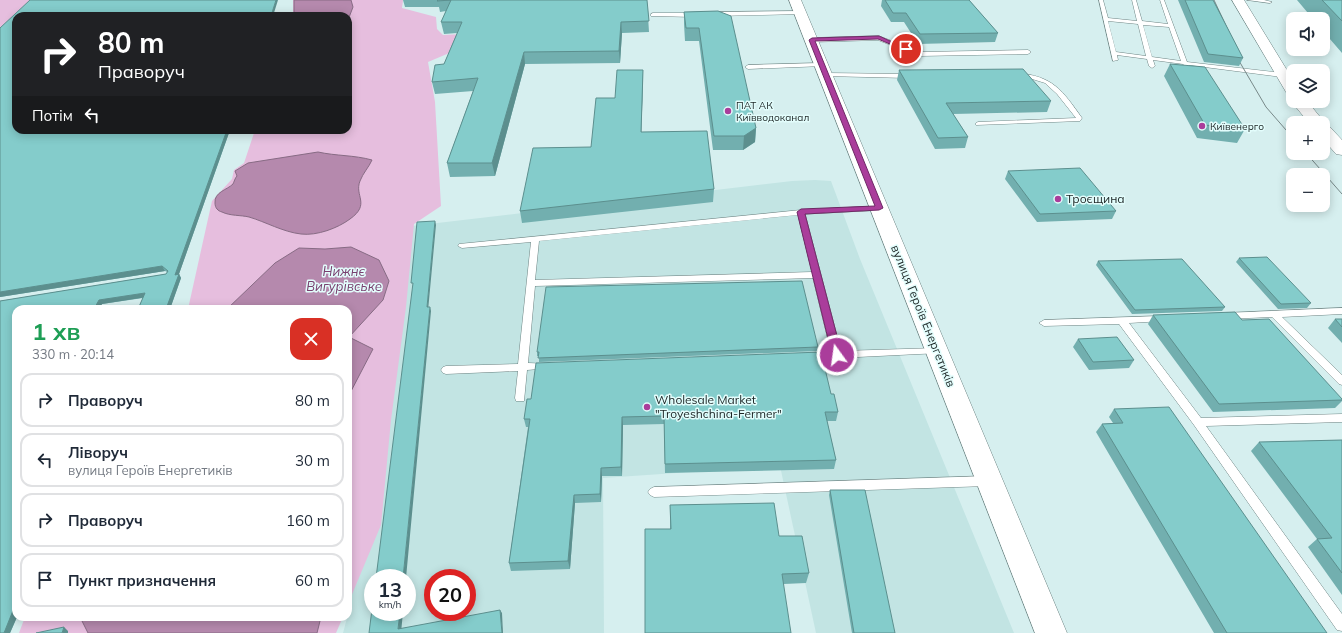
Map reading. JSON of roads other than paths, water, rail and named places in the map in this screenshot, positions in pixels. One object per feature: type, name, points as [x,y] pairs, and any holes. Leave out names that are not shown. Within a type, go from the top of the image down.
[{"type":"street","points":[[1238,0],[1286,81]]},
{"type":"street","name":"вулиця Героїв Енергетиків","points":[[798,7],[1051,633]]},
{"type":"street","points":[[1305,108],[1311,116]]},
{"type":"lane","points":[[1101,0],[1115,60]]},
{"type":"lane","points":[[1134,0],[1152,66]]},
{"type":"lane","points":[[1162,0],[1187,66]]},
{"type":"lane","points":[[1249,0],[1270,2]]},
{"type":"lane","points":[[707,14],[798,7]]},
{"type":"lane","points":[[652,15],[699,15]]},
{"type":"lane","points":[[1106,20],[1171,26]]},
{"type":"lane","points":[[812,40],[879,38],[919,54],[1028,52]]},
{"type":"lane","points":[[1114,53],[1150,58],[1187,66],[1282,75]]},
{"type":"lane","points":[[748,67],[917,76]]},
{"type":"lane","points":[[978,124],[1078,120],[1079,118],[1048,81],[1035,76],[1012,75]]},
{"type":"lane","points":[[462,246],[801,212],[879,208]]},
{"type":"lane","points":[[801,212],[837,355]]},
{"type":"lane","points":[[520,398],[536,239]]},
{"type":"lane","points":[[531,283],[816,275]]},
{"type":"lane","points":[[1213,316],[1342,311]]},
{"type":"lane","points":[[1274,314],[1342,381]]},
{"type":"lane","points":[[1044,323],[1168,318]]},
{"type":"lane","points":[[1122,321],[1198,422],[1342,625]]},
{"type":"lane","points":[[798,357],[937,350]]},
{"type":"lane","points":[[446,370],[555,366]]},
{"type":"lane","points":[[1198,422],[1342,418]]},
{"type":"lane","points":[[654,492],[990,481]]},
{"type":"water","points":[[294,0],[351,0],[353,7],[351,12],[294,12]]},
{"type":"water","points":[[318,152],[372,160],[360,181],[360,209],[350,219],[340,225],[320,233],[301,234],[294,233],[249,217],[225,213],[216,208],[215,199],[217,196],[233,184],[237,176],[235,171],[248,163]]},
{"type":"water","name":"Нижнє Вигурівське","points":[[351,247],[379,260],[389,281],[383,300],[352,334],[352,305],[231,305],[275,263],[299,248],[325,249]]},
{"type":"water","name":"Нижнє Вигурівське","points":[[352,338],[373,349],[352,389]]},
{"type":"water","points":[[82,621],[320,621],[317,633],[88,633]]},
{"type":"tram line","points":[[1214,0],[1230,34]]},
{"type":"tram line","points":[[1235,54],[1266,107],[1286,130]]},
{"type":"tram line","points":[[1312,160],[1342,194]]},
{"type":"place","name":"ПАТ АК Київводоканал","points":[[728,111]]},
{"type":"place","name":"Київенерго","points":[[1202,126]]},
{"type":"place","name":"Троєщина","points":[[1058,199]]},
{"type":"place","name":"Wholesale Market \"Troyeshchina-Fermer\"","points":[[647,407]]}]
